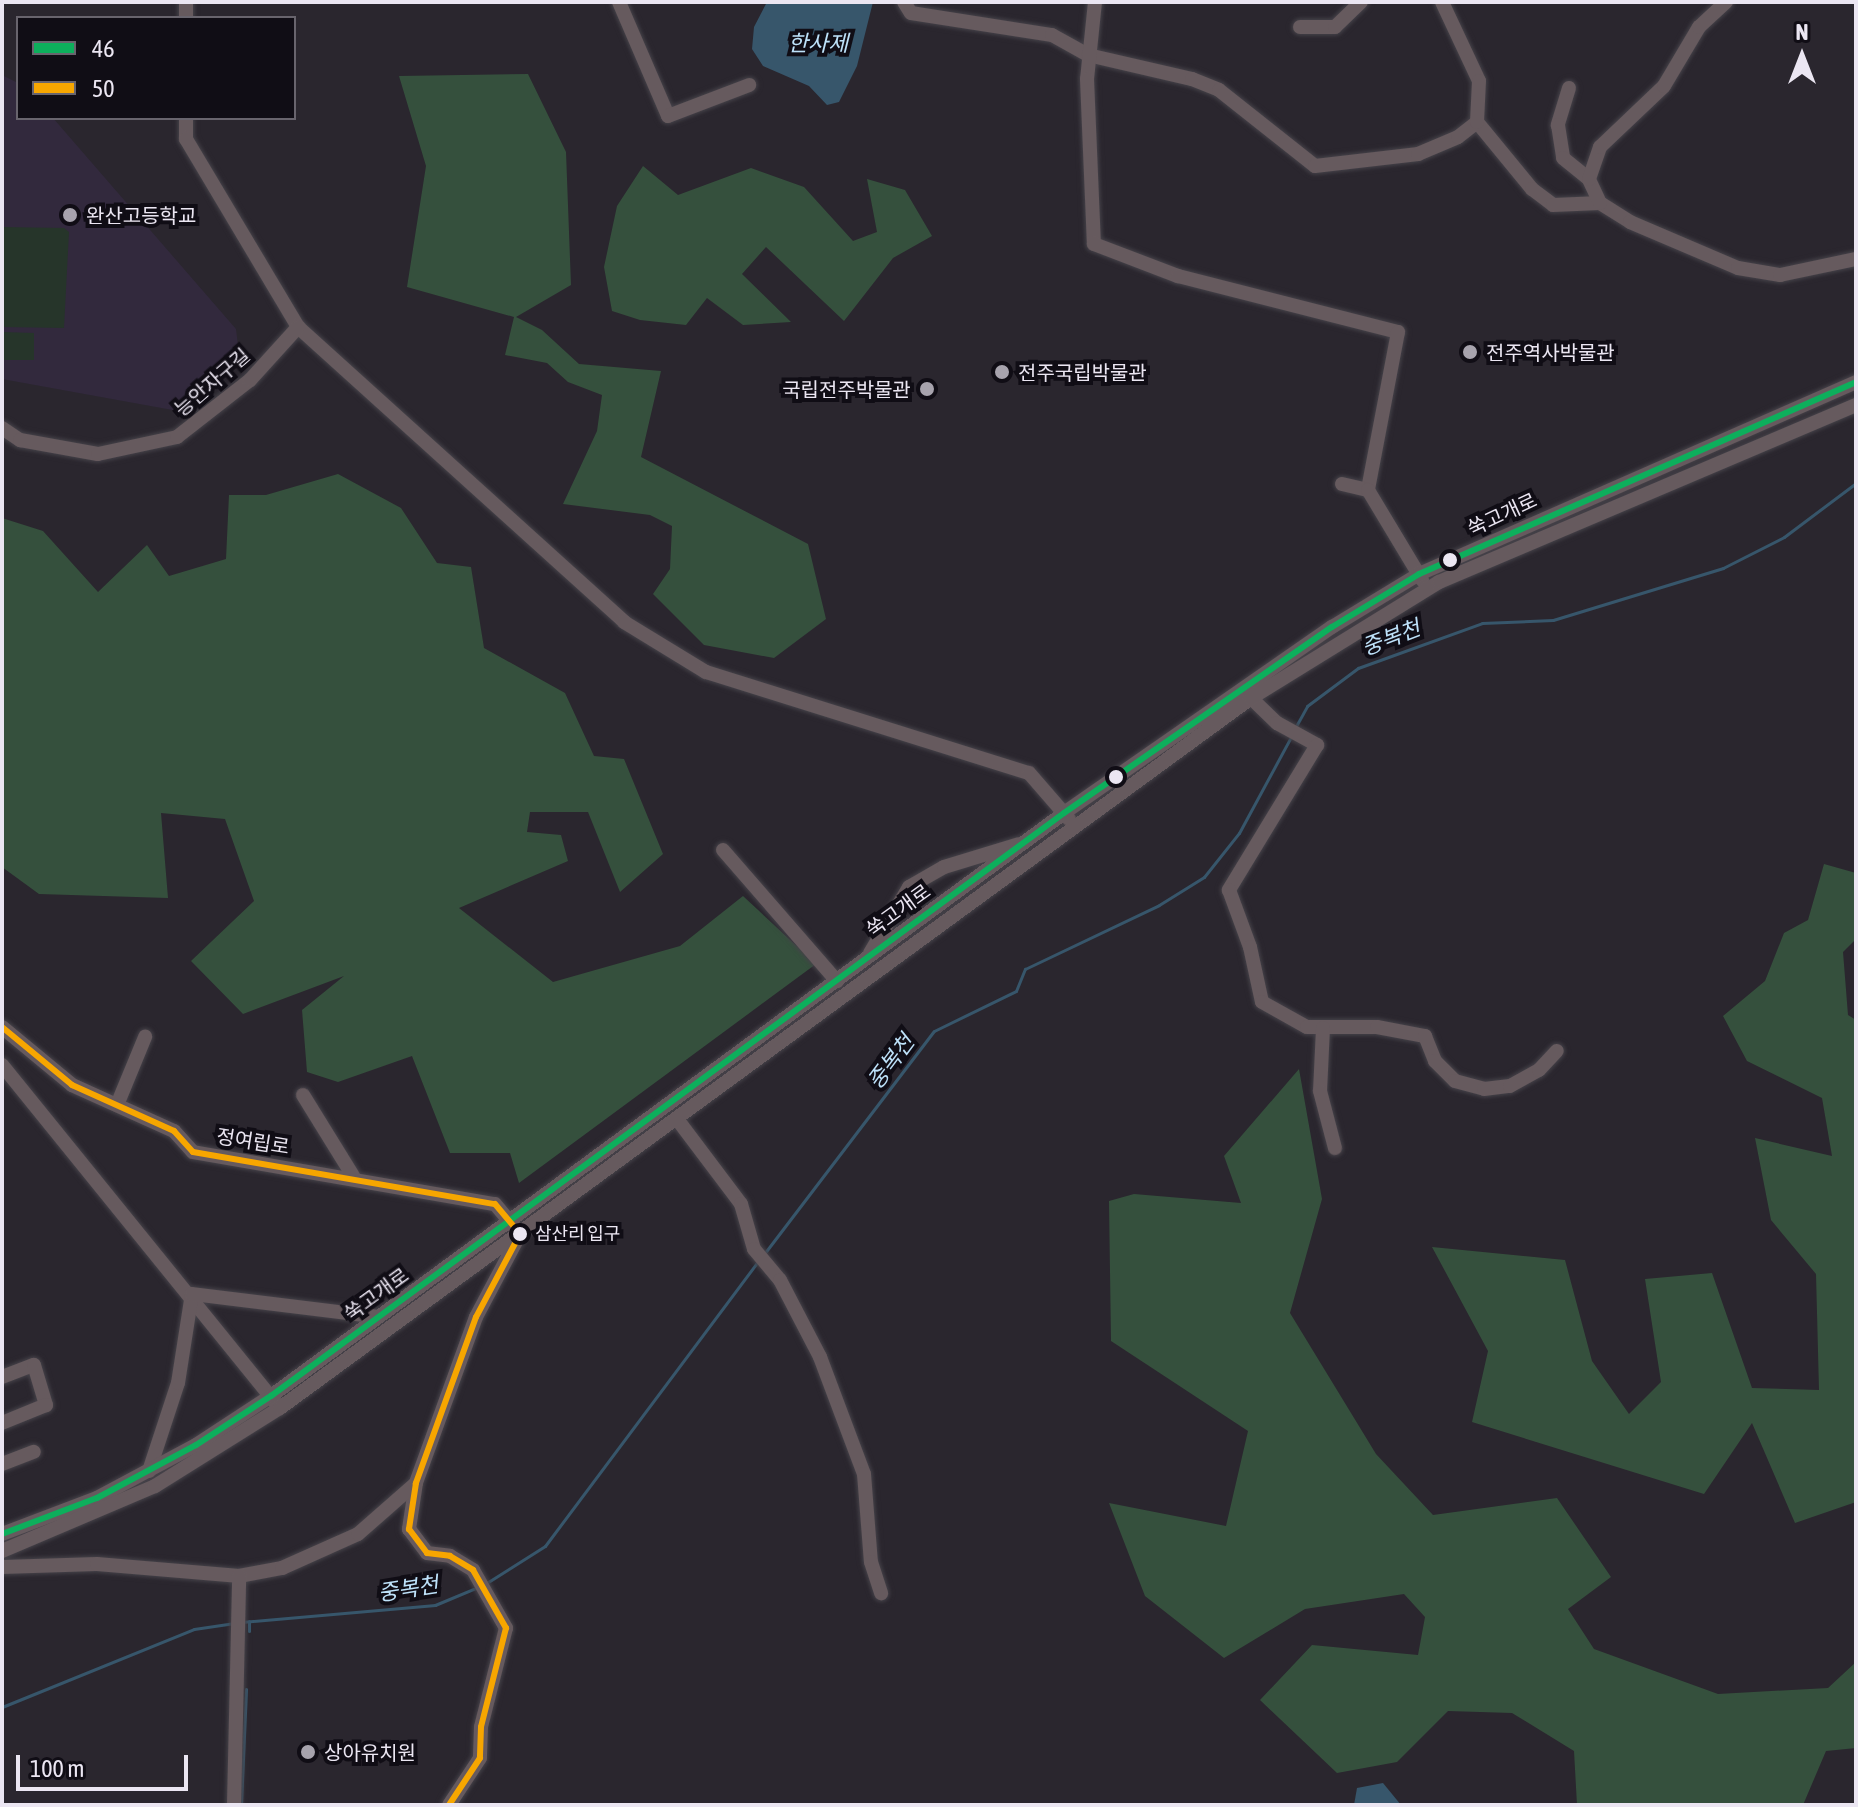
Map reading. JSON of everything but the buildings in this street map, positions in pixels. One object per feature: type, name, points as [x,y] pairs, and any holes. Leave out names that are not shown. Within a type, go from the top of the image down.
[{"type":"street","points":[[619,2],[668,116],[749,85]]},
{"type":"street","points":[[904,2],[911,13],[1052,35],[1088,55],[1219,90],[1315,166],[1418,154],[1458,137],[1477,122]]},
{"type":"street","points":[[1095,2],[1088,55],[1094,244],[1178,276],[1398,332],[1368,490],[1427,590]]},
{"type":"street","points":[[1300,27],[1335,27],[1361,2]]},
{"type":"street","points":[[1442,2],[1479,81],[1477,122],[1532,189],[1553,205],[1600,203]]},
{"type":"street","points":[[1589,179],[1600,147],[1664,86],[1699,27],[1726,2]]},
{"type":"street","points":[[1569,88],[1558,125],[1563,158],[1589,179],[1600,203],[1630,222],[1738,268],[1780,275],[1856,259]]},
{"type":"street","points":[[186,120],[186,139],[298,327],[624,622],[706,672],[1029,773],[1069,819]]},
{"type":"street","name":"능안자구길","points":[[2,428],[20,440],[98,454],[177,437],[250,380],[298,327]]},
{"type":"street","name":"쑥고개로","points":[[2,1551],[155,1486],[280,1408],[677,1119],[1241,685],[1419,574],[1856,382]]},
{"type":"street","name":"쑥고개로","points":[[2,1534],[97,1498],[149,1471],[271,1396],[1023,844],[1069,819],[1251,698],[1427,590],[1856,405]]},
{"type":"street","points":[[1342,484],[1368,490]]},
{"type":"street","points":[[1251,698],[1277,723],[1317,745],[1229,890],[1250,947],[1262,1002],[1307,1027],[1377,1027],[1425,1036],[1435,1061],[1455,1081],[1484,1089],[1510,1086],[1539,1070],[1557,1051]]},
{"type":"street","points":[[868,957],[909,887],[944,867],[1023,844]]},
{"type":"street","points":[[723,850],[837,981]]},
{"type":"street","name":"정여립로","points":[[2,1027],[72,1085],[174,1131],[193,1152],[353,1176],[495,1204],[520,1234]]},
{"type":"street","points":[[1323,1028],[1320,1091],[1335,1148]]},
{"type":"street","points":[[117,1105],[145,1037]]},
{"type":"street","points":[[2,1065],[192,1294],[280,1408]]},
{"type":"street","points":[[303,1095],[353,1176]]},
{"type":"street","points":[[677,1119],[741,1204],[754,1249],[773,1272],[820,1357],[857,1445],[864,1474],[871,1562],[881,1593]]},
{"type":"street","points":[[449,1805],[480,1758],[481,1727],[506,1628],[480,1579],[450,1556],[427,1553],[409,1529],[416,1483],[476,1317],[520,1234]]},
{"type":"street","points":[[192,1294],[378,1317]]},
{"type":"street","points":[[149,1471],[178,1383],[192,1294]]},
{"type":"street","points":[[2,1377],[34,1365],[46,1405],[2,1423]]},
{"type":"street","points":[[2,1464],[34,1452]]},
{"type":"street","points":[[2,1567],[97,1564],[239,1576],[324,1553],[358,1534],[416,1483]]},
{"type":"street","points":[[234,1805],[239,1576]]},
{"type":"shaded area","name":"완산고등학교","points":[[2,75],[16,82],[16,120],[55,120],[236,329],[240,362],[178,411],[2,379]]},
{"type":"green space","points":[[528,74],[566,152],[571,285],[516,317],[542,330],[579,364],[661,371],[641,457],[808,544],[826,619],[774,658],[704,645],[653,594],[670,569],[672,526],[650,515],[563,504],[597,431],[602,395],[568,382],[547,363],[505,355],[514,317],[407,287],[426,166],[399,76]]},
{"type":"green space","points":[[643,166],[678,195],[751,168],[804,187],[853,241],[877,232],[867,179],[905,190],[932,236],[893,258],[844,321],[766,247],[742,274],[791,322],[743,325],[707,298],[686,325],[640,320],[612,311],[604,267],[617,206]]},
{"type":"green space","points":[[2,227],[64,228],[69,232],[64,328],[2,327]]},
{"type":"green space","points":[[2,332],[34,333],[34,360],[2,360]]},
{"type":"green space","points":[[338,474],[401,508],[437,563],[471,567],[484,648],[565,693],[594,756],[624,759],[663,854],[620,892],[588,812],[530,812],[527,832],[561,835],[568,861],[459,908],[553,982],[680,946],[743,896],[816,964],[519,1183],[510,1153],[450,1153],[412,1056],[338,1082],[307,1072],[302,1010],[344,976],[243,1014],[191,961],[254,901],[225,819],[161,813],[168,898],[39,894],[2,867],[2,518],[43,531],[98,592],[147,545],[169,576],[226,559],[229,495],[266,495]]},
{"type":"green space","points":[[1824,864],[1856,873],[1856,939],[1843,952],[1848,1015],[1856,1020],[1856,1502],[1795,1523],[1752,1423],[1704,1494],[1472,1422],[1488,1351],[1432,1247],[1565,1260],[1592,1361],[1629,1414],[1661,1382],[1645,1279],[1712,1273],[1752,1388],[1819,1390],[1816,1274],[1771,1220],[1755,1138],[1832,1156],[1822,1098],[1747,1061],[1723,1016],[1765,981],[1784,933],[1808,920]]},
{"type":"green space","points":[[1299,1069],[1322,1199],[1290,1313],[1376,1454],[1433,1515],[1557,1498],[1611,1577],[1568,1609],[1594,1649],[1718,1694],[1828,1688],[1856,1662],[1856,1748],[1826,1751],[1803,1805],[1577,1805],[1574,1751],[1512,1713],[1448,1711],[1397,1762],[1337,1773],[1260,1700],[1312,1645],[1418,1655],[1425,1617],[1404,1594],[1305,1609],[1224,1658],[1145,1596],[1109,1503],[1226,1526],[1248,1431],[1111,1341],[1109,1201],[1134,1194],[1241,1203],[1224,1156]]},
{"type":"water","name":"한사제","points":[[767,2],[873,2],[857,66],[839,102],[827,105],[809,86],[763,66],[752,49],[754,27]]},
{"type":"water","points":[[1383,1783],[1401,1805],[1354,1805],[1357,1788]]},
{"type":"waterway","name":"중복천","points":[[1295,728],[1307,706],[1358,668],[1482,623],[1553,620],[1723,568],[1784,537],[1856,483]]},
{"type":"waterway","name":"중복천","points":[[764,1254],[934,1031],[1016,991],[1025,969],[1159,905],[1204,877],[1239,833],[1292,735]]},
{"type":"waterway","name":"중복천","points":[[485,1584],[545,1546],[759,1260]]},
{"type":"waterway","name":"중복천","points":[[242,1622],[435,1605],[478,1587]]},
{"type":"waterway","name":"중복천","points":[[249,1621],[249,1631]]},
{"type":"waterway","name":"중복천","points":[[2,1707],[194,1629],[235,1623]]},
{"type":"waterway","points":[[241,1805],[246,1689]]},
{"type":"transit line","name":"46","points":[[2,1534],[97,1498],[196,1445],[271,1396],[1064,813],[1332,627],[1419,574],[1856,382]]},
{"type":"transit line","name":"50","points":[[2,1027],[72,1085],[174,1131],[193,1152],[495,1204],[520,1234],[476,1317],[416,1483],[409,1529],[427,1553],[450,1556],[473,1570],[506,1628],[481,1727],[480,1758],[449,1805]]},
{"type":"place","name":"완산고등학교","points":[[70,215]]},
{"type":"place","name":"전주역사박물관","points":[[1470,352]]},
{"type":"place","name":"전주국립박물관","points":[[1002,372]]},
{"type":"place","name":"국립전주박물관","points":[[927,389]]},
{"type":"place","name":"삼산리 입구","points":[[520,1234]]},
{"type":"place","name":"상아유치원","points":[[308,1752]]}]
